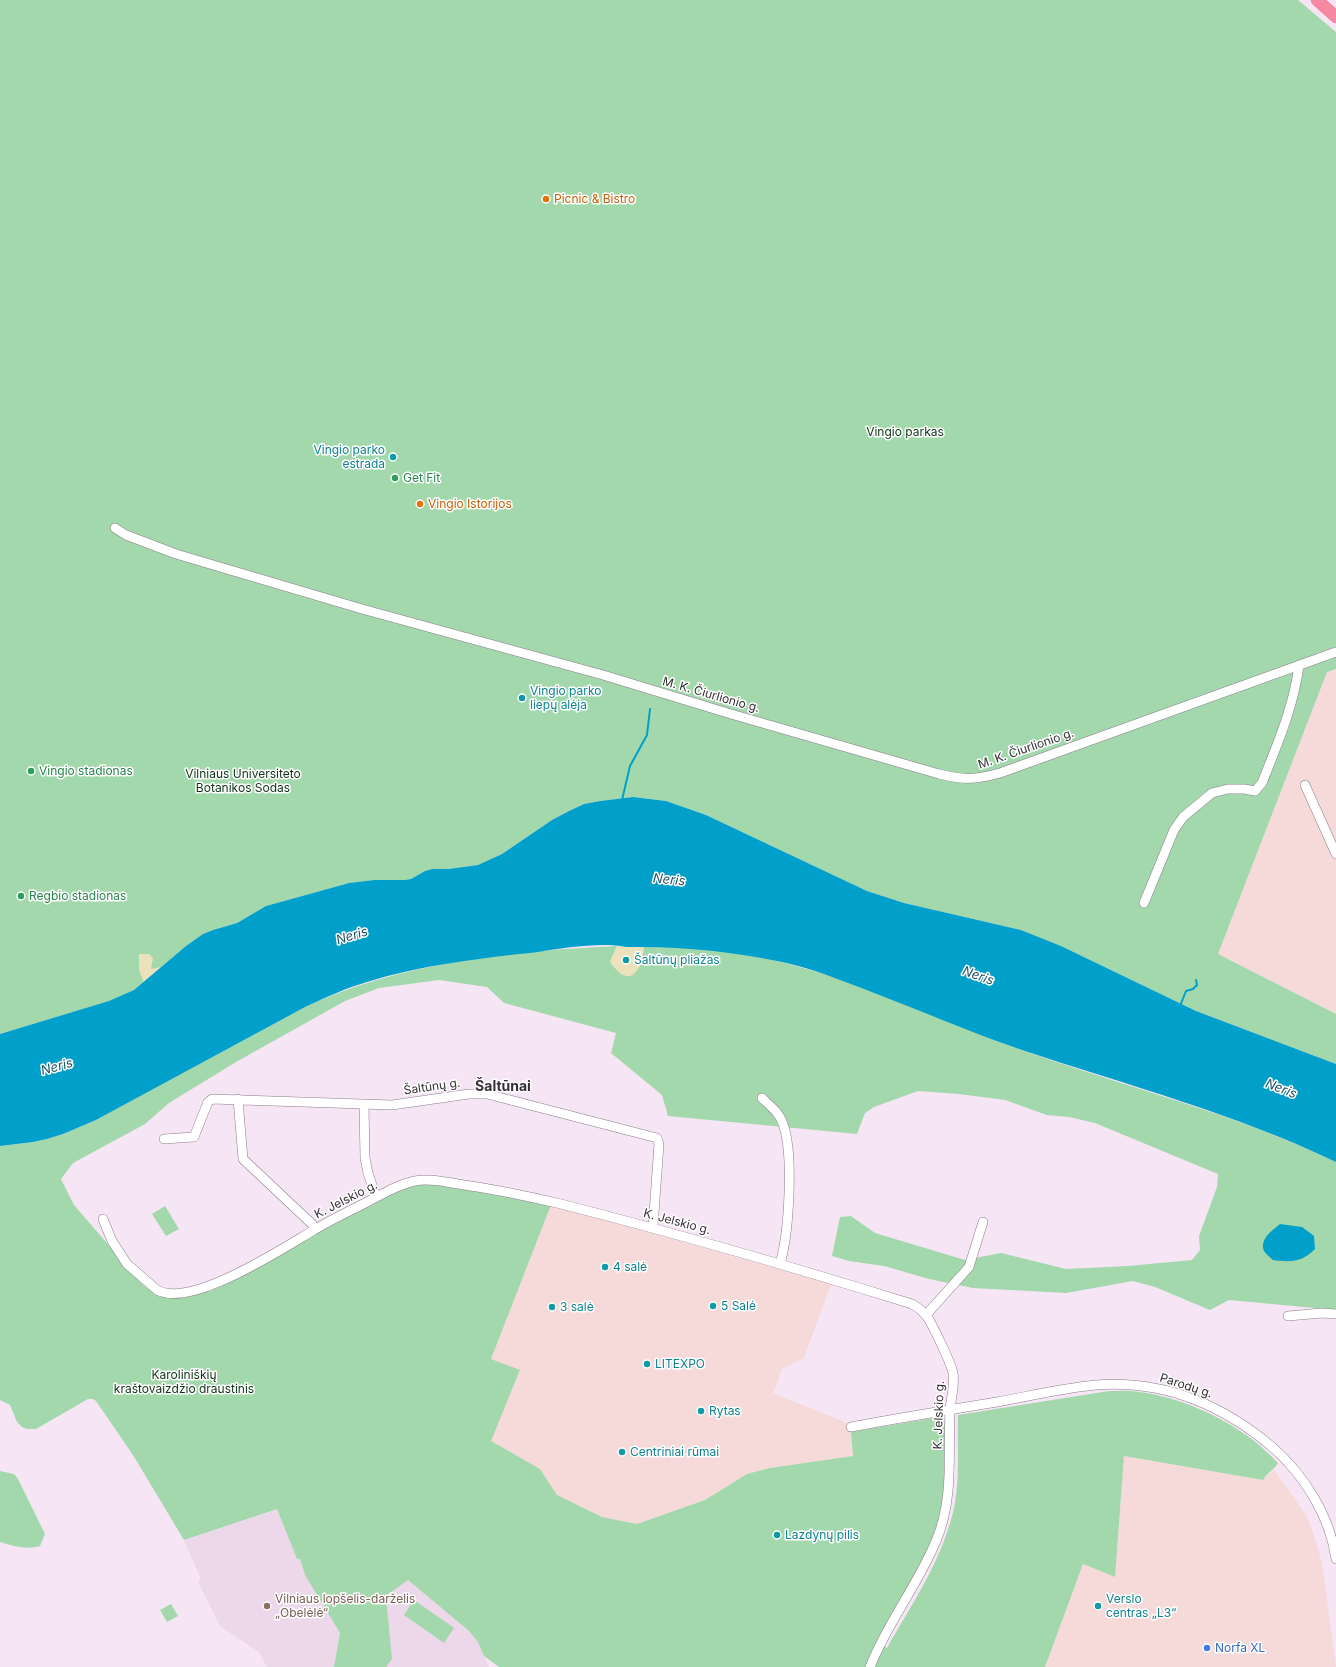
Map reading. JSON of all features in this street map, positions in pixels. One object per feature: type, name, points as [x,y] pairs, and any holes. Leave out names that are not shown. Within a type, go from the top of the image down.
[{"type":"highway","points":[[1316,0],[1336,17]]},
{"type":"street","name":"M. K. Čiurlionio g.","points":[[115,528],[126,535],[176,554],[362,609],[603,675],[723,712],[952,777],[967,779],[979,779],[1000,773],[1336,652]]},
{"type":"street","points":[[1144,904],[1174,830],[1183,817],[1212,793],[1228,789],[1244,789],[1255,792],[1262,783],[1287,717],[1297,684],[1299,665]]},
{"type":"street","points":[[1305,785],[1336,854]]},
{"type":"street","name":"Šaltūnų g.","points":[[164,1139],[194,1137],[210,1100],[238,1099],[392,1105],[469,1094],[487,1094],[657,1138],[659,1144],[653,1228]]},
{"type":"street","points":[[762,1098],[778,1114],[783,1124],[787,1144],[787,1222],[784,1248],[780,1264]]},
{"type":"street","points":[[238,1099],[243,1159],[312,1224],[315,1229]]},
{"type":"street","points":[[364,1105],[366,1158],[368,1173],[376,1197]]},
{"type":"street","name":"K. Jelskio g.","points":[[103,1219],[112,1241],[127,1264],[157,1290],[167,1294],[192,1291],[213,1284],[278,1252],[315,1229],[402,1184],[427,1180],[508,1192],[653,1228],[780,1264],[912,1304],[926,1315],[953,1374],[950,1410],[950,1483],[943,1522],[937,1540],[928,1560],[882,1642],[870,1667]]},
{"type":"street","points":[[926,1315],[969,1268],[983,1222]]},
{"type":"street","points":[[1288,1316],[1322,1313],[1336,1314]]},
{"type":"street","name":"Parodų g.","points":[[851,1426],[1095,1385],[1143,1385],[1191,1398],[1242,1423],[1257,1434],[1286,1460],[1306,1484],[1316,1500],[1329,1532],[1336,1559]]},
{"type":"shaded area","points":[[1336,669],[1336,1014],[1218,954],[1327,672]]},
{"type":"shaded area","name":"LITEXPO","points":[[551,1205],[831,1284],[804,1358],[782,1369],[773,1393],[845,1422],[851,1432],[853,1456],[770,1468],[747,1474],[705,1500],[637,1524],[602,1517],[557,1495],[540,1469],[490,1441],[520,1371],[491,1359]]},
{"type":"shaded area","points":[[1124,1456],[1262,1480],[1274,1470],[1306,1515],[1312,1529],[1322,1563],[1336,1667],[1045,1667],[1083,1564],[1115,1576]]},
{"type":"shaded area","name":"Vilniaus lopšelis-darželis „Obelėlė“","points":[[277,1509],[297,1559],[300,1559],[305,1575],[340,1633],[334,1667],[267,1667],[259,1652],[220,1626],[198,1581],[201,1579],[184,1540]]},
{"type":"shaded area","points":[[408,1580],[469,1631],[478,1642],[489,1667],[386,1667],[392,1659],[386,1596]]},
{"type":"green space","name":"Vingio parkas","points":[[0,0],[1298,0],[1336,32],[1336,669],[1327,672],[1218,954],[1336,1014],[1336,1064],[1196,1011],[1061,946],[1021,930],[904,903],[867,891],[706,815],[666,801],[633,797],[584,804],[552,820],[502,854],[478,865],[448,869],[432,869],[425,871],[411,879],[404,880],[374,880],[349,883],[266,906],[237,923],[203,934],[186,946],[134,990],[110,1001],[0,1034]]},
{"type":"green space","name":"Karoliniškių kraštovaizdžio draustinis","points":[[617,946],[610,962],[641,965],[644,947],[715,950],[750,955],[785,963],[845,981],[1019,1049],[1179,1101],[1259,1129],[1336,1162],[1336,1310],[1229,1300],[1210,1310],[1155,1287],[1133,1281],[1066,1293],[973,1288],[929,1279],[884,1266],[849,1261],[832,1256],[840,1217],[851,1216],[875,1233],[965,1260],[1001,1253],[1066,1269],[1128,1266],[1192,1260],[1200,1250],[1199,1236],[1217,1187],[1218,1174],[1095,1123],[1069,1117],[1047,1115],[1005,1100],[959,1094],[918,1091],[874,1107],[865,1113],[857,1134],[668,1116],[662,1095],[611,1053],[616,1033],[504,1003],[487,987],[439,980],[379,988],[345,1001],[236,1062],[169,1103],[145,1124],[73,1163],[61,1179],[74,1205],[143,1285],[155,1294],[189,1295],[211,1291],[264,1264],[328,1226],[406,1187],[431,1182],[551,1205],[491,1359],[520,1370],[491,1441],[540,1469],[557,1495],[602,1517],[637,1524],[705,1500],[747,1474],[770,1468],[853,1456],[851,1432],[940,1417],[944,1419],[945,1424],[944,1489],[940,1516],[935,1534],[927,1552],[870,1655],[865,1667],[499,1667],[484,1656],[478,1642],[469,1631],[408,1580],[386,1596],[392,1659],[386,1667],[334,1667],[340,1633],[305,1575],[300,1559],[297,1559],[277,1509],[184,1540],[133,1455],[96,1401],[93,1399],[88,1399],[36,1429],[27,1429],[22,1427],[17,1422],[10,1405],[0,1400],[0,1146],[47,1139],[96,1120],[307,1006],[344,991],[381,979],[459,961],[538,951]]},
{"type":"green space","points":[[165,1206],[179,1229],[166,1236],[152,1214]]},
{"type":"green space","points":[[1109,1391],[1132,1391],[1169,1398],[1199,1409],[1241,1431],[1260,1445],[1278,1463],[1263,1480],[1124,1456],[1115,1577],[1083,1564],[1045,1667],[874,1667],[884,1646],[887,1648],[917,1596],[944,1542],[957,1492],[958,1415]]},
{"type":"green space","points":[[0,1471],[14,1474],[18,1479],[45,1534],[40,1546],[25,1548],[0,1542]]},
{"type":"green space","points":[[414,1600],[454,1628],[444,1643],[404,1615]]},
{"type":"green space","points":[[171,1604],[178,1616],[167,1622],[160,1610]]},
{"type":"sand","name":"Šaltūnų pliažas","points":[[617,946],[644,947],[641,964],[632,975],[624,976],[610,962]]},
{"type":"sand","points":[[139,954],[149,954],[153,958],[151,969],[161,967],[144,983],[139,970]]},
{"type":"water","name":"Neris","points":[[633,797],[666,801],[706,815],[867,891],[904,903],[1021,930],[1061,946],[1196,1011],[1336,1064],[1336,1162],[1260,1129],[1181,1101],[1002,1043],[844,981],[803,967],[763,958],[724,952],[685,948],[626,947],[605,945],[571,947],[452,963],[409,971],[359,984],[307,1006],[96,1120],[47,1139],[0,1146],[0,1034],[109,1001],[134,990],[186,946],[203,934],[237,923],[266,906],[349,883],[374,880],[404,880],[411,879],[425,871],[432,869],[448,869],[478,865],[502,854],[552,820],[584,804]]},
{"type":"water","points":[[1280,1224],[1302,1227],[1314,1236],[1315,1249],[1310,1254],[1300,1259],[1291,1261],[1273,1260],[1264,1251],[1263,1243],[1268,1235]]},
{"type":"waterway","points":[[622,800],[630,766],[647,735],[650,709]]},
{"type":"waterway","points":[[1180,1006],[1186,991],[1193,989],[1197,985],[1196,980]]},
{"type":"place","name":"Picnic & Bistro","points":[[546,199]]},
{"type":"place","name":"Vingio parko estrada","points":[[393,457]]},
{"type":"place","name":"Get Fit","points":[[395,478]]},
{"type":"place","name":"Vingio Istorijos","points":[[420,504]]},
{"type":"place","name":"Vingio parko liepų alėja","points":[[522,698]]},
{"type":"place","name":"Vingio stadionas","points":[[31,771]]},
{"type":"place","name":"Regbio stadionas","points":[[21,896]]},
{"type":"place","name":"Šaltūnų pliažas","points":[[626,960]]},
{"type":"place","name":"4 salė","points":[[605,1267]]},
{"type":"place","name":"5 Salė","points":[[713,1306]]},
{"type":"place","name":"3 salė","points":[[552,1307]]},
{"type":"place","name":"LITEXPO","points":[[647,1364]]},
{"type":"place","name":"Rytas","points":[[701,1411]]},
{"type":"place","name":"Centriniai rūmai","points":[[622,1452]]},
{"type":"place","name":"Lazdynų pilis","points":[[777,1535]]},
{"type":"place","name":"Vilniaus lopšelis-darželis „Obelėlė“","points":[[267,1606]]},
{"type":"place","name":"Verslo centras „L3“","points":[[1098,1606]]},
{"type":"place","name":"Norfa XL","points":[[1207,1648]]},
{"type":"district","name":"Šaltūnai","points":[[503,1087]]},
{"type":"park label","name":"Vilniaus Universiteto Botanikos Sodas","points":[[243,781]]}]
